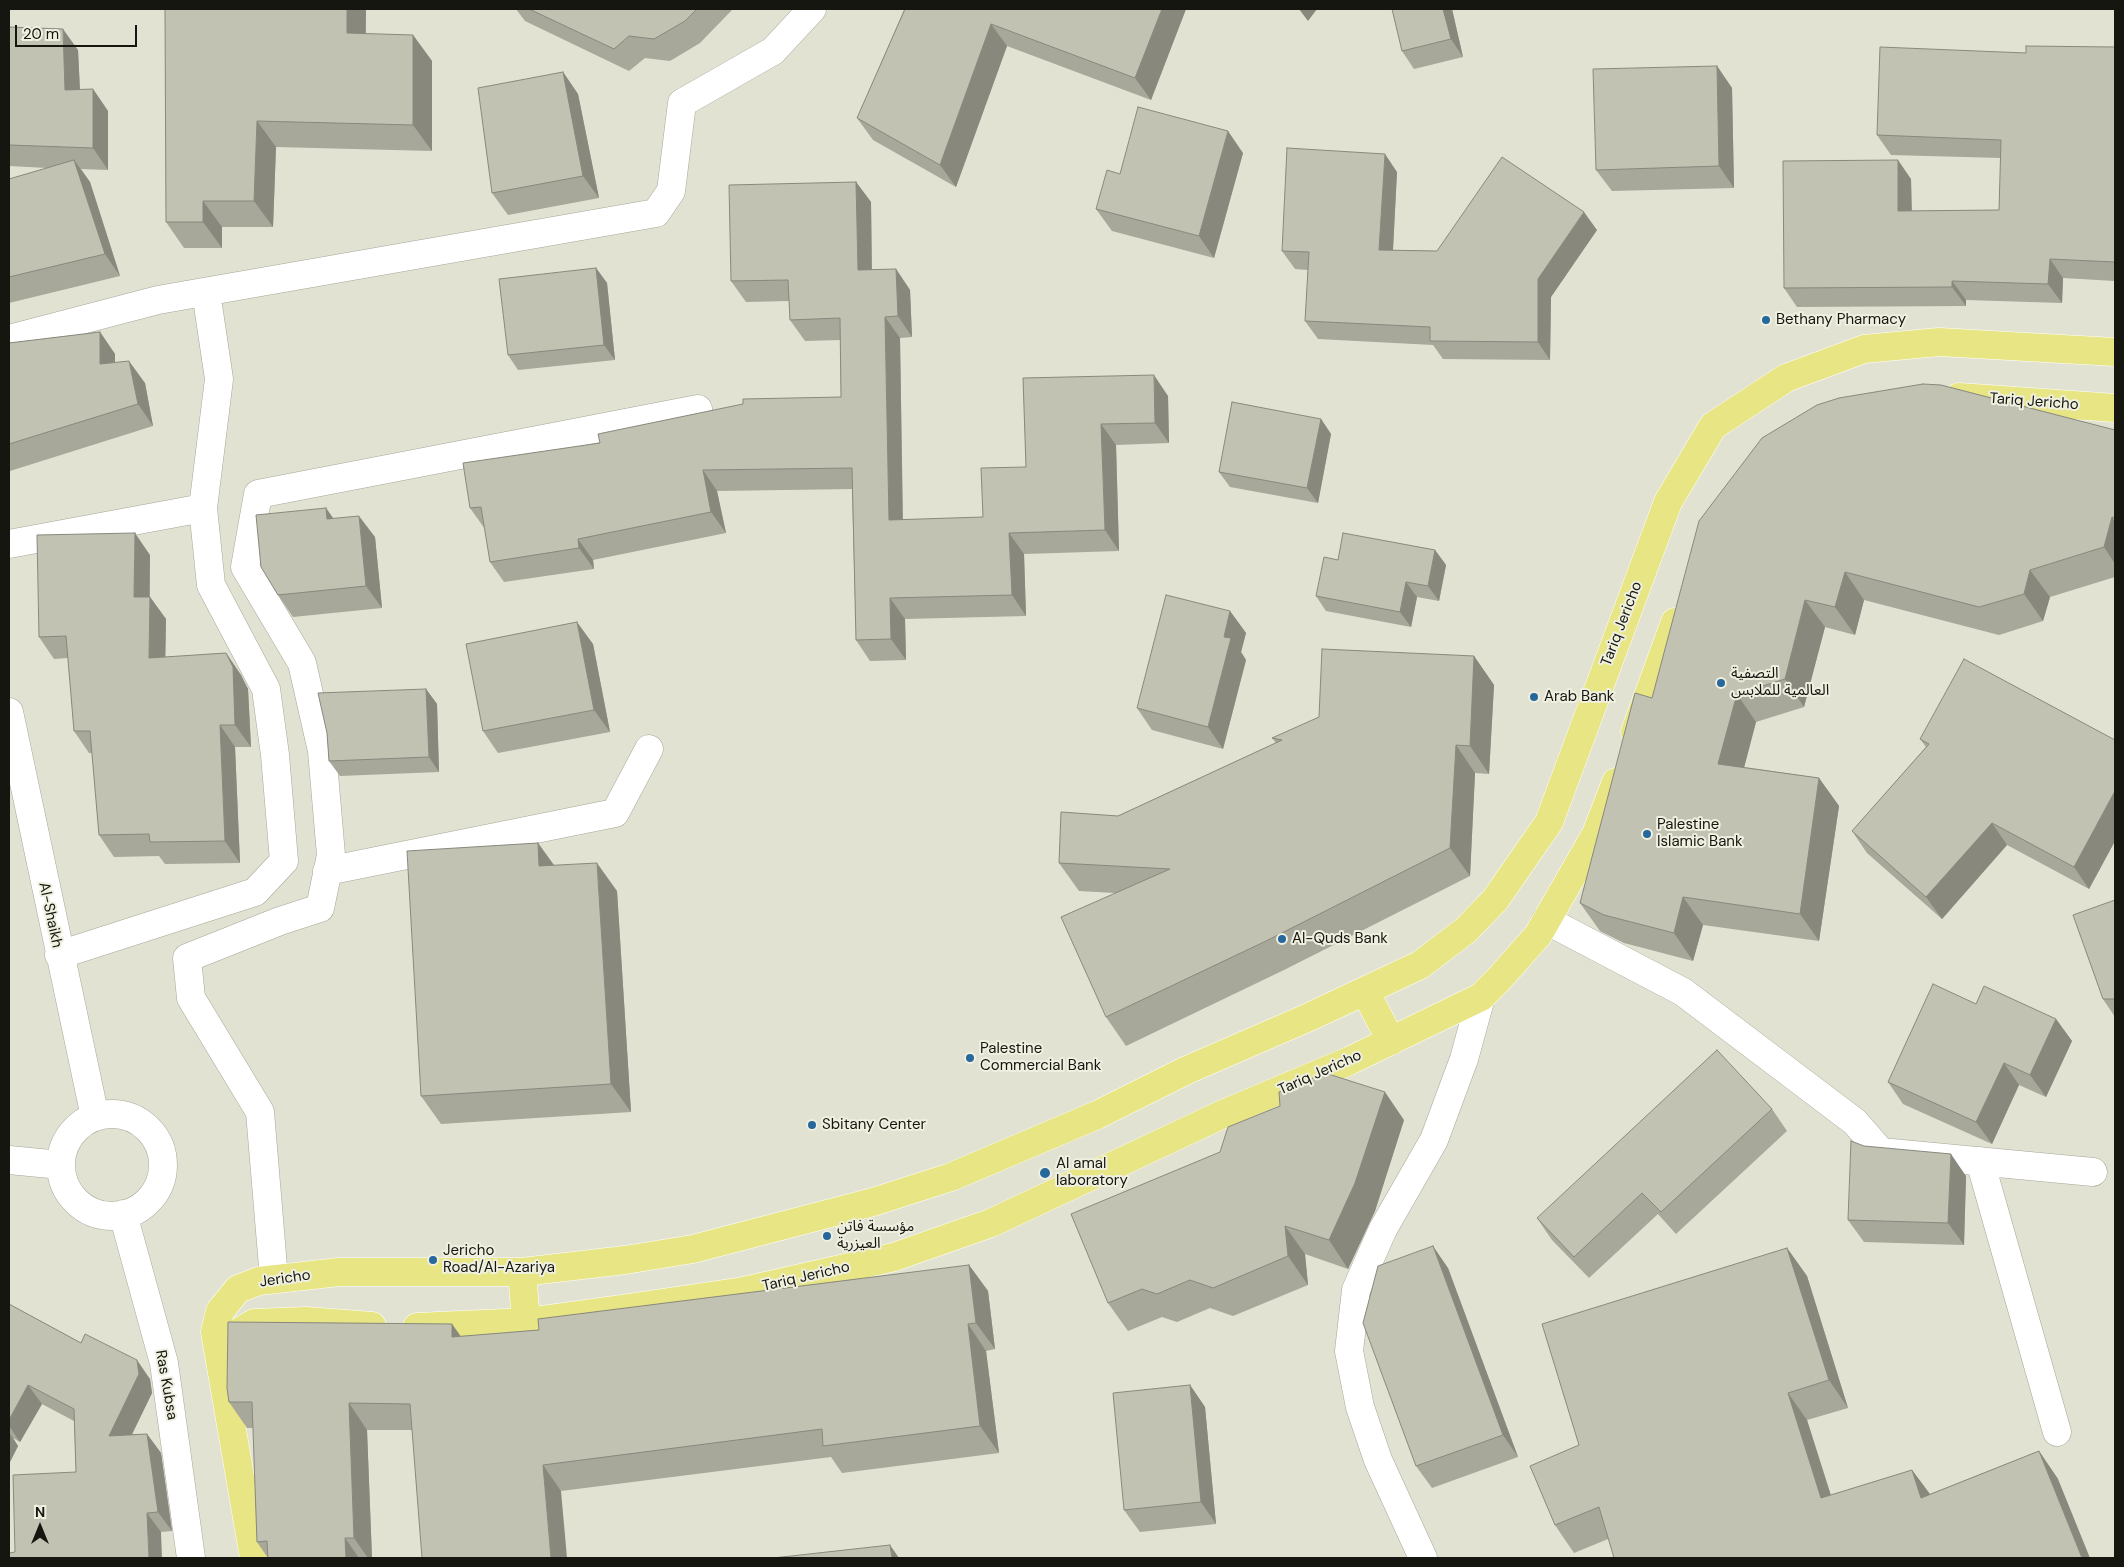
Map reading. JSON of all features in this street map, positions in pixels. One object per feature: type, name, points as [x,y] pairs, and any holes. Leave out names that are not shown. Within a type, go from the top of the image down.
[{"type":"main road","name":"Tariq Jericho","points":[[522,1272],[625,1260],[693,1248],[873,1202],[951,1177],[1097,1115],[1187,1070],[1420,965],[1466,930],[1495,900],[1549,822],[1668,502],[1713,426],[1786,378],[1864,349],[1939,342],[2115,352]]},
{"type":"main road","name":"Tariq Jericho","points":[[1932,398],[1942,396],[2018,400],[2115,408]]},
{"type":"main road","name":"Tariq Jericho","points":[[219,1357],[231,1336],[254,1323],[306,1321],[386,1327],[465,1326],[526,1322],[744,1291],[894,1257],[991,1223],[1224,1114],[1391,1041],[1481,996],[1538,935],[1596,834],[1683,600]]},
{"type":"main road","points":[[1365,991],[1391,1041]]},
{"type":"main road","name":"Jericho","points":[[254,1558],[214,1332],[220,1311],[238,1289],[259,1281],[339,1272],[522,1272]]},
{"type":"main road","points":[[522,1272],[526,1322]]},
{"type":"street","points":[[9,339],[158,300],[656,213],[671,191],[682,103],[772,51],[812,9]]},
{"type":"street","points":[[59,955],[255,892],[284,861],[275,755],[266,689],[211,585],[203,508],[219,379],[206,292]]},
{"type":"street","points":[[274,1279],[260,1112],[191,998],[187,958],[280,921],[320,908],[331,855],[322,751],[302,663],[245,567],[258,494],[698,409]]},
{"type":"street","points":[[9,544],[203,508]]},
{"type":"street","name":"Al-Shaikh","points":[[9,712],[59,955],[95,1117]]},
{"type":"street","points":[[327,871],[616,813],[649,749]]},
{"type":"street","points":[[1546,920],[1683,992],[1855,1122],[1881,1152],[2093,1172]]},
{"type":"street","points":[[1423,1558],[1378,1460],[1360,1407],[1349,1351],[1356,1290],[1383,1229],[1434,1140],[1464,1059],[1481,996]]},
{"type":"street","points":[[117,1115],[139,1121],[150,1131],[161,1151],[163,1173],[158,1187],[149,1200],[138,1209],[108,1216],[94,1212],[80,1204],[70,1193],[63,1180],[61,1165],[63,1149],[70,1136],[81,1124],[95,1117],[117,1115]]},
{"type":"street","points":[[9,1160],[61,1165]]},
{"type":"street","points":[[1980,1161],[2057,1432]]},
{"type":"street","name":"Ras Kubsa","points":[[123,1214],[164,1363],[191,1558]]},
{"type":"building","points":[[165,9],[347,9],[347,33],[413,35],[413,125],[257,121],[254,201],[203,201],[203,222],[166,222]]},
{"type":"building","points":[[529,9],[697,9],[685,21],[654,39],[629,36],[614,49]]},
{"type":"building","points":[[905,9],[1162,9],[1135,78],[991,24],[940,165],[857,118]]},
{"type":"building","points":[[1392,9],[1443,9],[1451,39],[1402,51]]},
{"type":"building","points":[[9,27],[63,29],[65,90],[93,89],[93,148],[9,145]]},
{"type":"building","points":[[2026,46],[2115,47],[2115,262],[2050,259],[2048,284],[1952,281],[1952,287],[1784,288],[1783,161],[1898,160],[1898,211],[1999,210],[2001,140],[1877,135],[1880,47],[2026,53]]},
{"type":"building","points":[[1717,66],[1719,166],[1596,170],[1593,69]]},
{"type":"building","points":[[563,72],[583,176],[492,193],[478,88]]},
{"type":"building","points":[[1138,107],[1228,131],[1199,236],[1096,209],[1107,170],[1120,174]]},
{"type":"building","points":[[1287,148],[1385,154],[1379,250],[1437,251],[1502,157],[1584,212],[1538,279],[1538,342],[1430,341],[1430,327],[1305,321],[1309,252],[1282,251]]},
{"type":"building","points":[[74,160],[105,254],[9,277],[9,179]]},
{"type":"building","points":[[856,182],[858,270],[896,269],[898,316],[885,317],[889,520],[983,517],[981,468],[1026,467],[1023,378],[1154,375],[1155,423],[1101,424],[1105,530],[1009,533],[1012,595],[890,598],[891,639],[856,640],[852,468],[703,470],[711,512],[578,539],[579,548],[490,562],[481,507],[470,508],[463,463],[600,443],[598,434],[743,404],[743,399],[841,397],[840,318],[790,320],[788,280],[731,281],[729,185]]},
{"type":"building","points":[[596,268],[604,345],[508,355],[499,279]]},
{"type":"building","points":[[100,332],[100,364],[129,361],[138,404],[9,444],[9,343]]},
{"type":"building","points":[[1923,384],[1941,385],[2115,430],[2115,518],[2112,517],[2104,547],[2030,570],[2024,594],[1979,607],[1845,572],[1835,607],[1805,600],[1785,679],[1737,694],[1718,764],[1819,778],[1800,914],[1683,897],[1674,933],[1604,915],[1580,903],[1635,693],[1652,698],[1699,521],[1762,438],[1817,405],[1839,398]]},
{"type":"building","points":[[1232,402],[1321,419],[1307,488],[1219,472]]},
{"type":"building","points":[[326,508],[327,519],[359,516],[366,586],[278,595],[261,567],[256,515]]},
{"type":"building","points":[[135,533],[134,597],[150,597],[149,658],[226,653],[233,667],[235,725],[220,725],[225,841],[150,842],[149,834],[99,835],[90,731],[74,731],[66,636],[39,637],[37,535]]},
{"type":"building","points":[[1343,533],[1435,550],[1428,586],[1406,582],[1400,612],[1316,596],[1324,557],[1338,560]]},
{"type":"building","points":[[1166,595],[1230,611],[1224,637],[1231,638],[1208,727],[1137,708]]},
{"type":"building","points":[[577,622],[594,710],[483,731],[466,644]]},
{"type":"building","points":[[1322,649],[1474,656],[1470,746],[1456,745],[1450,848],[1266,941],[1106,1017],[1061,917],[1170,869],[1059,863],[1061,812],[1118,816],[1282,740],[1272,738],[1319,717]]},
{"type":"building","points":[[1964,659],[2115,740],[2115,791],[2074,867],[1992,823],[1926,897],[1852,831],[1929,744],[1920,739]]},
{"type":"building","points":[[426,689],[429,757],[329,761],[327,733],[318,693]]},
{"type":"building","points":[[538,843],[539,866],[597,863],[611,1084],[421,1096],[407,851]]},
{"type":"building","points":[[2115,900],[2115,999],[2103,999],[2073,915]]},
{"type":"building","points":[[1933,984],[1976,1004],[1984,986],[2056,1019],[2030,1075],[2004,1063],[1976,1122],[1888,1082]]},
{"type":"building","points":[[1717,1050],[1772,1109],[1661,1212],[1642,1193],[1574,1257],[1537,1218]]},
{"type":"building","points":[[1325,1073],[1385,1092],[1355,1183],[1329,1240],[1285,1226],[1288,1256],[1213,1288],[1190,1280],[1157,1294],[1142,1289],[1108,1303],[1071,1214],[1220,1152],[1228,1127],[1280,1106],[1279,1092]]},
{"type":"building","points":[[1851,1141],[1864,1146],[1951,1154],[1948,1223],[1848,1220]]},
{"type":"building","points":[[1433,1246],[1503,1435],[1416,1466],[1363,1323],[1378,1266]]},
{"type":"building","points":[[1787,1248],[1829,1380],[1788,1393],[1821,1498],[1912,1470],[1921,1498],[2039,1451],[2082,1558],[1614,1558],[1599,1507],[1555,1525],[1530,1466],[1579,1445],[1542,1324]]},
{"type":"building","points":[[969,1265],[976,1323],[968,1324],[980,1426],[823,1446],[822,1429],[543,1465],[551,1558],[422,1558],[410,1404],[349,1403],[354,1538],[345,1538],[346,1558],[268,1558],[267,1541],[257,1542],[252,1402],[229,1402],[227,1388],[228,1322],[452,1324],[452,1337],[539,1330],[538,1319]]},
{"type":"building","points":[[9,1304],[81,1343],[85,1334],[137,1360],[139,1374],[109,1436],[147,1434],[158,1512],[147,1513],[149,1558],[9,1558],[9,1553],[15,1552],[13,1475],[76,1472],[74,1409],[28,1385],[9,1420]]},
{"type":"building","points":[[1190,1385],[1201,1502],[1124,1510],[1113,1393]]},
{"type":"building","points":[[890,1545],[892,1558],[773,1558]]},
{"type":"place","name":"Bethany Pharmacy","points":[[1766,320]]},
{"type":"place","name":"التصفية العالمية للملابس","points":[[1721,683]]},
{"type":"place","name":"Arab Bank","points":[[1534,697]]},
{"type":"place","name":"Palestine Islamic Bank","points":[[1647,834]]},
{"type":"place","name":"Al-Quds Bank","points":[[1282,939]]},
{"type":"place","name":"Palestine Commercial Bank","points":[[970,1058]]},
{"type":"place","name":"Sbitany Center","points":[[812,1125]]},
{"type":"place","name":"Al amal laboratory","points":[[1045,1173]]},
{"type":"place","name":"مؤسسة فاتن العيزرية","points":[[827,1236]]},
{"type":"place","name":"Jericho Road/Al-Azariya","points":[[433,1260]]}]
